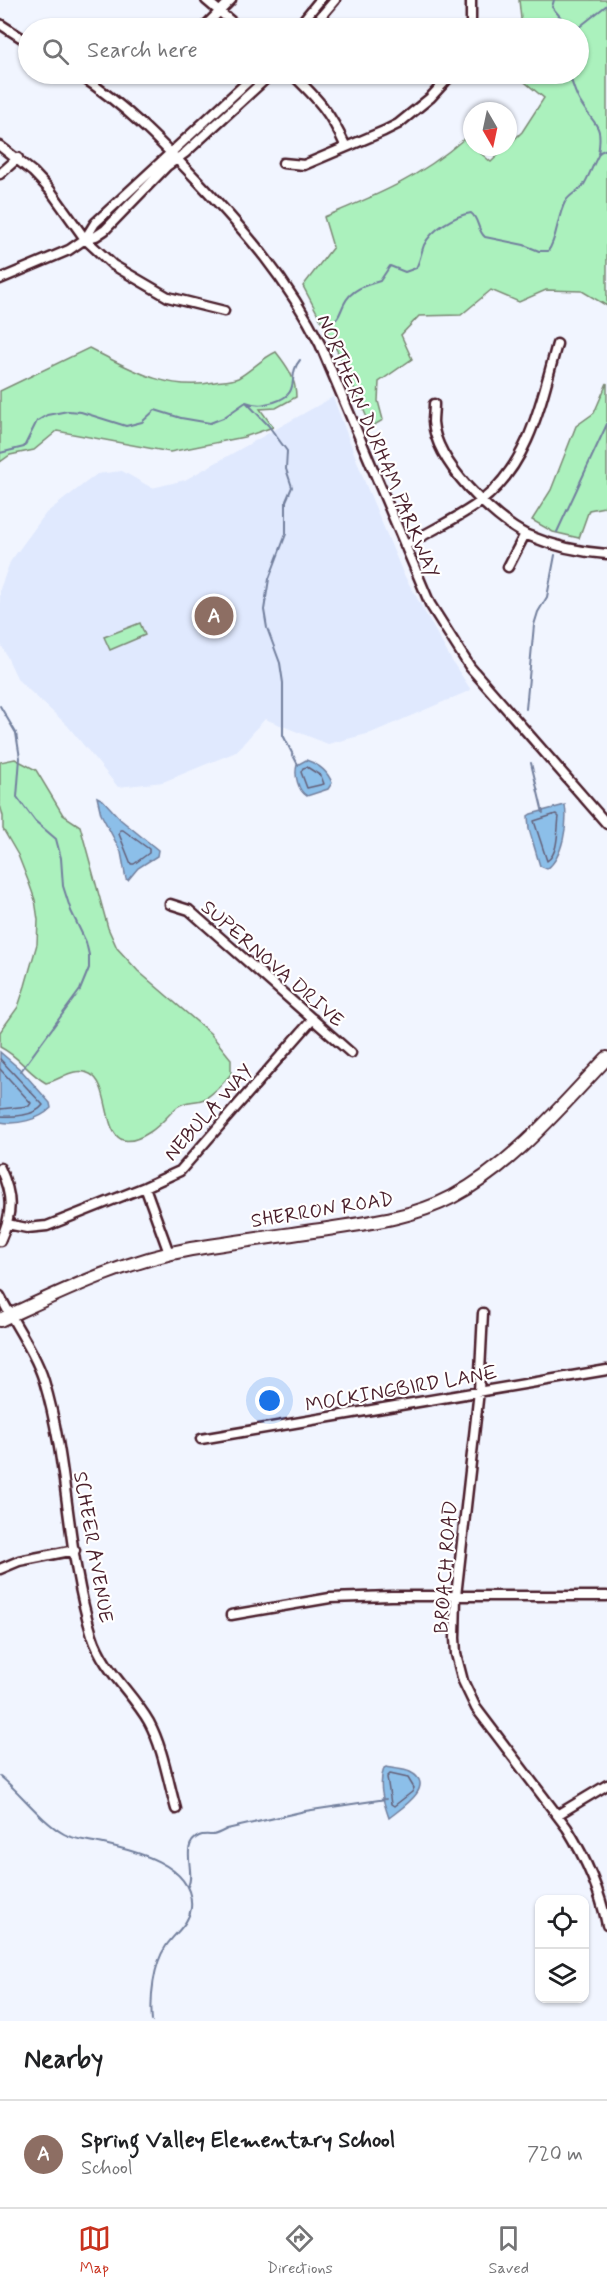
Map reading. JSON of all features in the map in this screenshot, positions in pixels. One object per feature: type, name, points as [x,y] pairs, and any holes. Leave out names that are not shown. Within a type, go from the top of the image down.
[{"type":"main road","name":"SHERRON ROAD","points":[[5,1318],[122,1267],[169,1253],[373,1222],[405,1216],[434,1206],[482,1179],[518,1150],[607,1058]]},
{"type":"street","points":[[206,0],[226,18]]},
{"type":"street","points":[[213,18],[231,0]]},
{"type":"street","points":[[305,18],[320,0]]},
{"type":"street","points":[[320,18],[335,0]]},
{"type":"street","points":[[471,0],[471,18]]},
{"type":"street","points":[[0,24],[18,36]]},
{"type":"street","name":"NORTHERN DURHAM PARKWAY","points":[[92,84],[126,108],[173,155],[248,235],[276,271],[303,312],[336,378],[430,604],[470,667],[607,824]]},
{"type":"street","points":[[0,279],[69,250],[85,239],[95,223],[173,155],[246,84]]},
{"type":"street","points":[[173,155],[185,153],[260,84]]},
{"type":"street","points":[[303,84],[320,100],[346,147]]},
{"type":"street","points":[[283,163],[304,165],[398,124],[430,98],[443,84]]},
{"type":"street","points":[[0,146],[18,158],[50,190],[85,239],[113,265],[154,291],[191,304],[224,311]]},
{"type":"street","points":[[0,174],[18,158]]},
{"type":"street","points":[[405,546],[480,502],[506,477],[524,449],[557,344]]},
{"type":"street","points":[[434,404],[433,423],[437,437],[455,470],[480,502],[525,534],[571,550],[607,554]]},
{"type":"street","points":[[508,567],[525,534]]},
{"type":"street","name":"SUPERNOVA DRIVE","points":[[170,904],[189,910],[351,1053]]},
{"type":"street","name":"NEBULA WAY","points":[[7,1224],[27,1228],[47,1226],[174,1175],[185,1166],[313,1019]]},
{"type":"street","points":[[0,1168],[10,1194],[7,1224],[0,1241]]},
{"type":"street","points":[[144,1187],[169,1253]]},
{"type":"street","name":"SCHEER AVENUE","points":[[0,1296],[5,1318],[44,1379],[58,1443],[81,1588],[93,1636],[112,1674],[149,1723],[160,1751],[176,1809]]},
{"type":"street","name":"BROACH ROAD","points":[[483,1314],[479,1391],[456,1596],[456,1654],[470,1696],[485,1721],[557,1815],[583,1855],[604,1895],[607,1925]]},
{"type":"street","name":"MOCKINGBIRD LANE","points":[[201,1439],[607,1370]]},
{"type":"street","points":[[0,1569],[19,1562],[75,1550]]},
{"type":"street","points":[[231,1615],[330,1598],[607,1596]]},
{"type":"street","points":[[557,1815],[607,1785]]},
{"type":"shaded area","points":[[333,397],[366,485],[403,573],[452,661],[471,690],[371,733],[328,744],[265,719],[236,752],[163,782],[118,787],[67,725],[18,680],[0,642],[0,589],[10,562],[46,513],[97,474],[122,471],[152,488],[185,480]]},
{"type":"green space","points":[[519,0],[607,0],[607,306],[582,291],[546,290],[519,302],[491,290],[461,315],[419,316],[401,335],[412,359],[379,382],[378,401],[383,420],[371,427],[343,362],[303,286],[333,247],[324,217],[414,175],[463,140],[463,156],[484,156],[491,162],[497,156],[517,156],[517,137],[544,98],[527,84],[589,84],[589,18],[521,18]]},
{"type":"green space","points":[[89,348],[134,371],[181,384],[238,378],[276,352],[293,378],[296,397],[276,408],[260,409],[273,427],[244,437],[170,452],[57,431],[34,450],[10,455],[0,462],[0,391]]},
{"type":"green space","points":[[607,383],[607,501],[604,507],[589,510],[579,538],[553,532],[532,520],[551,490],[576,426],[594,413]]},
{"type":"green space","points":[[140,623],[145,635],[110,650],[104,637]]},
{"type":"green space","points":[[15,759],[36,770],[63,815],[80,826],[108,928],[117,948],[138,971],[210,1033],[231,1059],[231,1074],[211,1094],[204,1099],[180,1105],[150,1132],[133,1140],[122,1139],[114,1132],[103,1093],[98,1081],[90,1074],[73,1073],[46,1083],[0,1047],[0,1032],[18,1007],[37,944],[38,920],[35,900],[18,855],[3,829],[0,805],[0,762]]},
{"type":"water","points":[[306,760],[318,766],[328,775],[332,783],[328,789],[307,796],[304,794],[298,782],[296,769],[297,765]]},
{"type":"water","points":[[97,797],[158,850],[157,856],[138,868],[128,880],[121,852],[101,814]]},
{"type":"water","points":[[565,805],[566,821],[561,848],[547,869],[540,866],[529,829],[528,816]]},
{"type":"water","points":[[0,1052],[21,1070],[50,1103],[51,1108],[27,1121],[0,1122]]},
{"type":"water","points":[[386,1767],[410,1772],[418,1778],[420,1784],[414,1797],[389,1818],[381,1787],[382,1774]]},
{"type":"waterway","points":[[554,0],[552,7],[561,18]]},
{"type":"waterway","points":[[589,19],[607,5]]},
{"type":"waterway","points":[[573,84],[578,98],[599,131],[598,154]]},
{"type":"waterway","points":[[331,324],[338,318],[347,299],[355,291],[380,281],[390,266],[405,272],[416,268],[424,245],[432,234],[444,224],[464,215],[471,213],[474,215],[485,237],[524,245],[539,251],[548,251],[565,202],[583,186],[600,152],[607,149]]},
{"type":"waterway","points":[[0,453],[24,447],[37,421],[47,415],[68,411],[81,412],[126,426],[142,422],[155,410],[181,418],[210,423],[223,418],[246,402],[263,404],[283,398],[291,389],[294,372],[300,360]]},
{"type":"waterway","points":[[246,402],[268,425],[287,451],[286,469],[292,487],[286,501],[286,534],[269,579],[264,610],[267,628],[280,663],[283,683],[283,735],[298,765]]},
{"type":"waterway","points":[[557,532],[607,424]]},
{"type":"waterway","points":[[526,709],[534,625],[538,612],[547,597],[555,555]]},
{"type":"waterway","points":[[0,706],[16,733],[20,758],[17,797],[35,821],[56,839],[61,858],[63,886],[89,955],[89,968],[80,990],[21,1071]]},
{"type":"waterway","points":[[531,763],[543,813]]},
{"type":"waterway","points":[[0,1776],[47,1822],[64,1834],[144,1855],[172,1870],[183,1880],[190,1893],[190,1914],[166,1946],[158,1962],[152,1992],[152,2021]]},
{"type":"waterway","points":[[188,1886],[190,1846],[199,1836],[213,1835],[227,1829],[305,1811],[386,1799]]},
{"type":"place","name":"Spring Valley Elementary School","points":[[214,616]]}]
